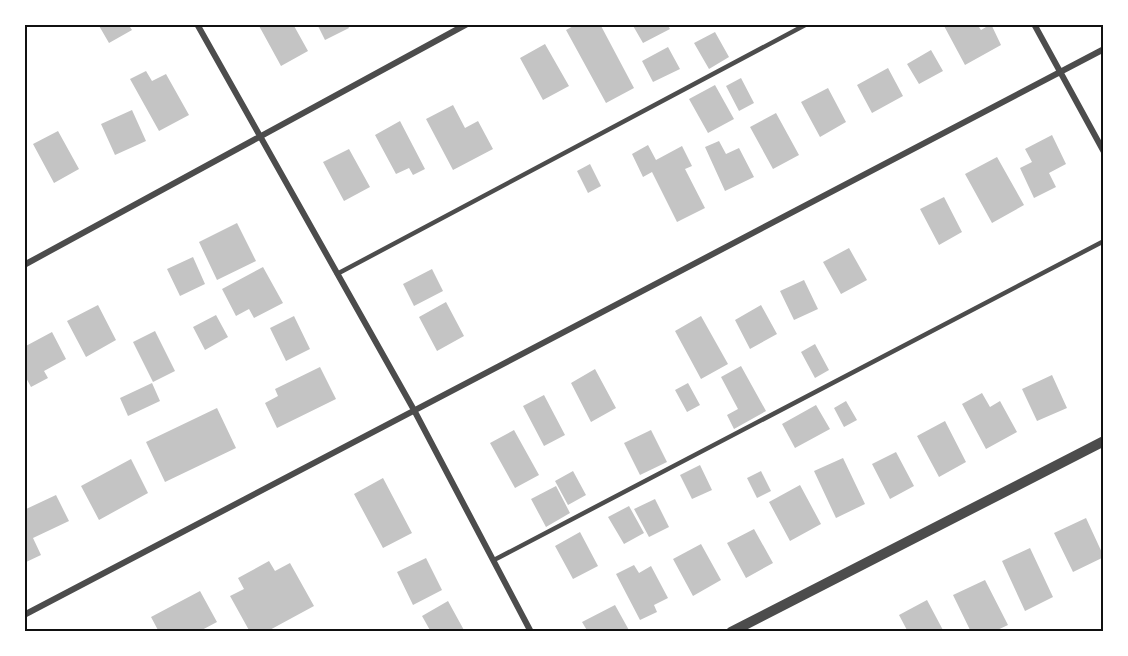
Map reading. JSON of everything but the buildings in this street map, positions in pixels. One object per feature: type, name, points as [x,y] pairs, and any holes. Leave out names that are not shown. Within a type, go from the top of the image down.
[{"type":"street","points":[[197,24],[414,410],[531,632]]},
{"type":"street","points":[[24,265],[467,24]]},
{"type":"street","points":[[1034,24],[1104,152]]},
{"type":"street","points":[[24,615],[1104,49]]},
{"type":"street","points":[[731,632],[1104,441]]},
{"type":"lane","points":[[337,274],[807,24]]},
{"type":"lane","points":[[494,560],[1104,241]]}]
